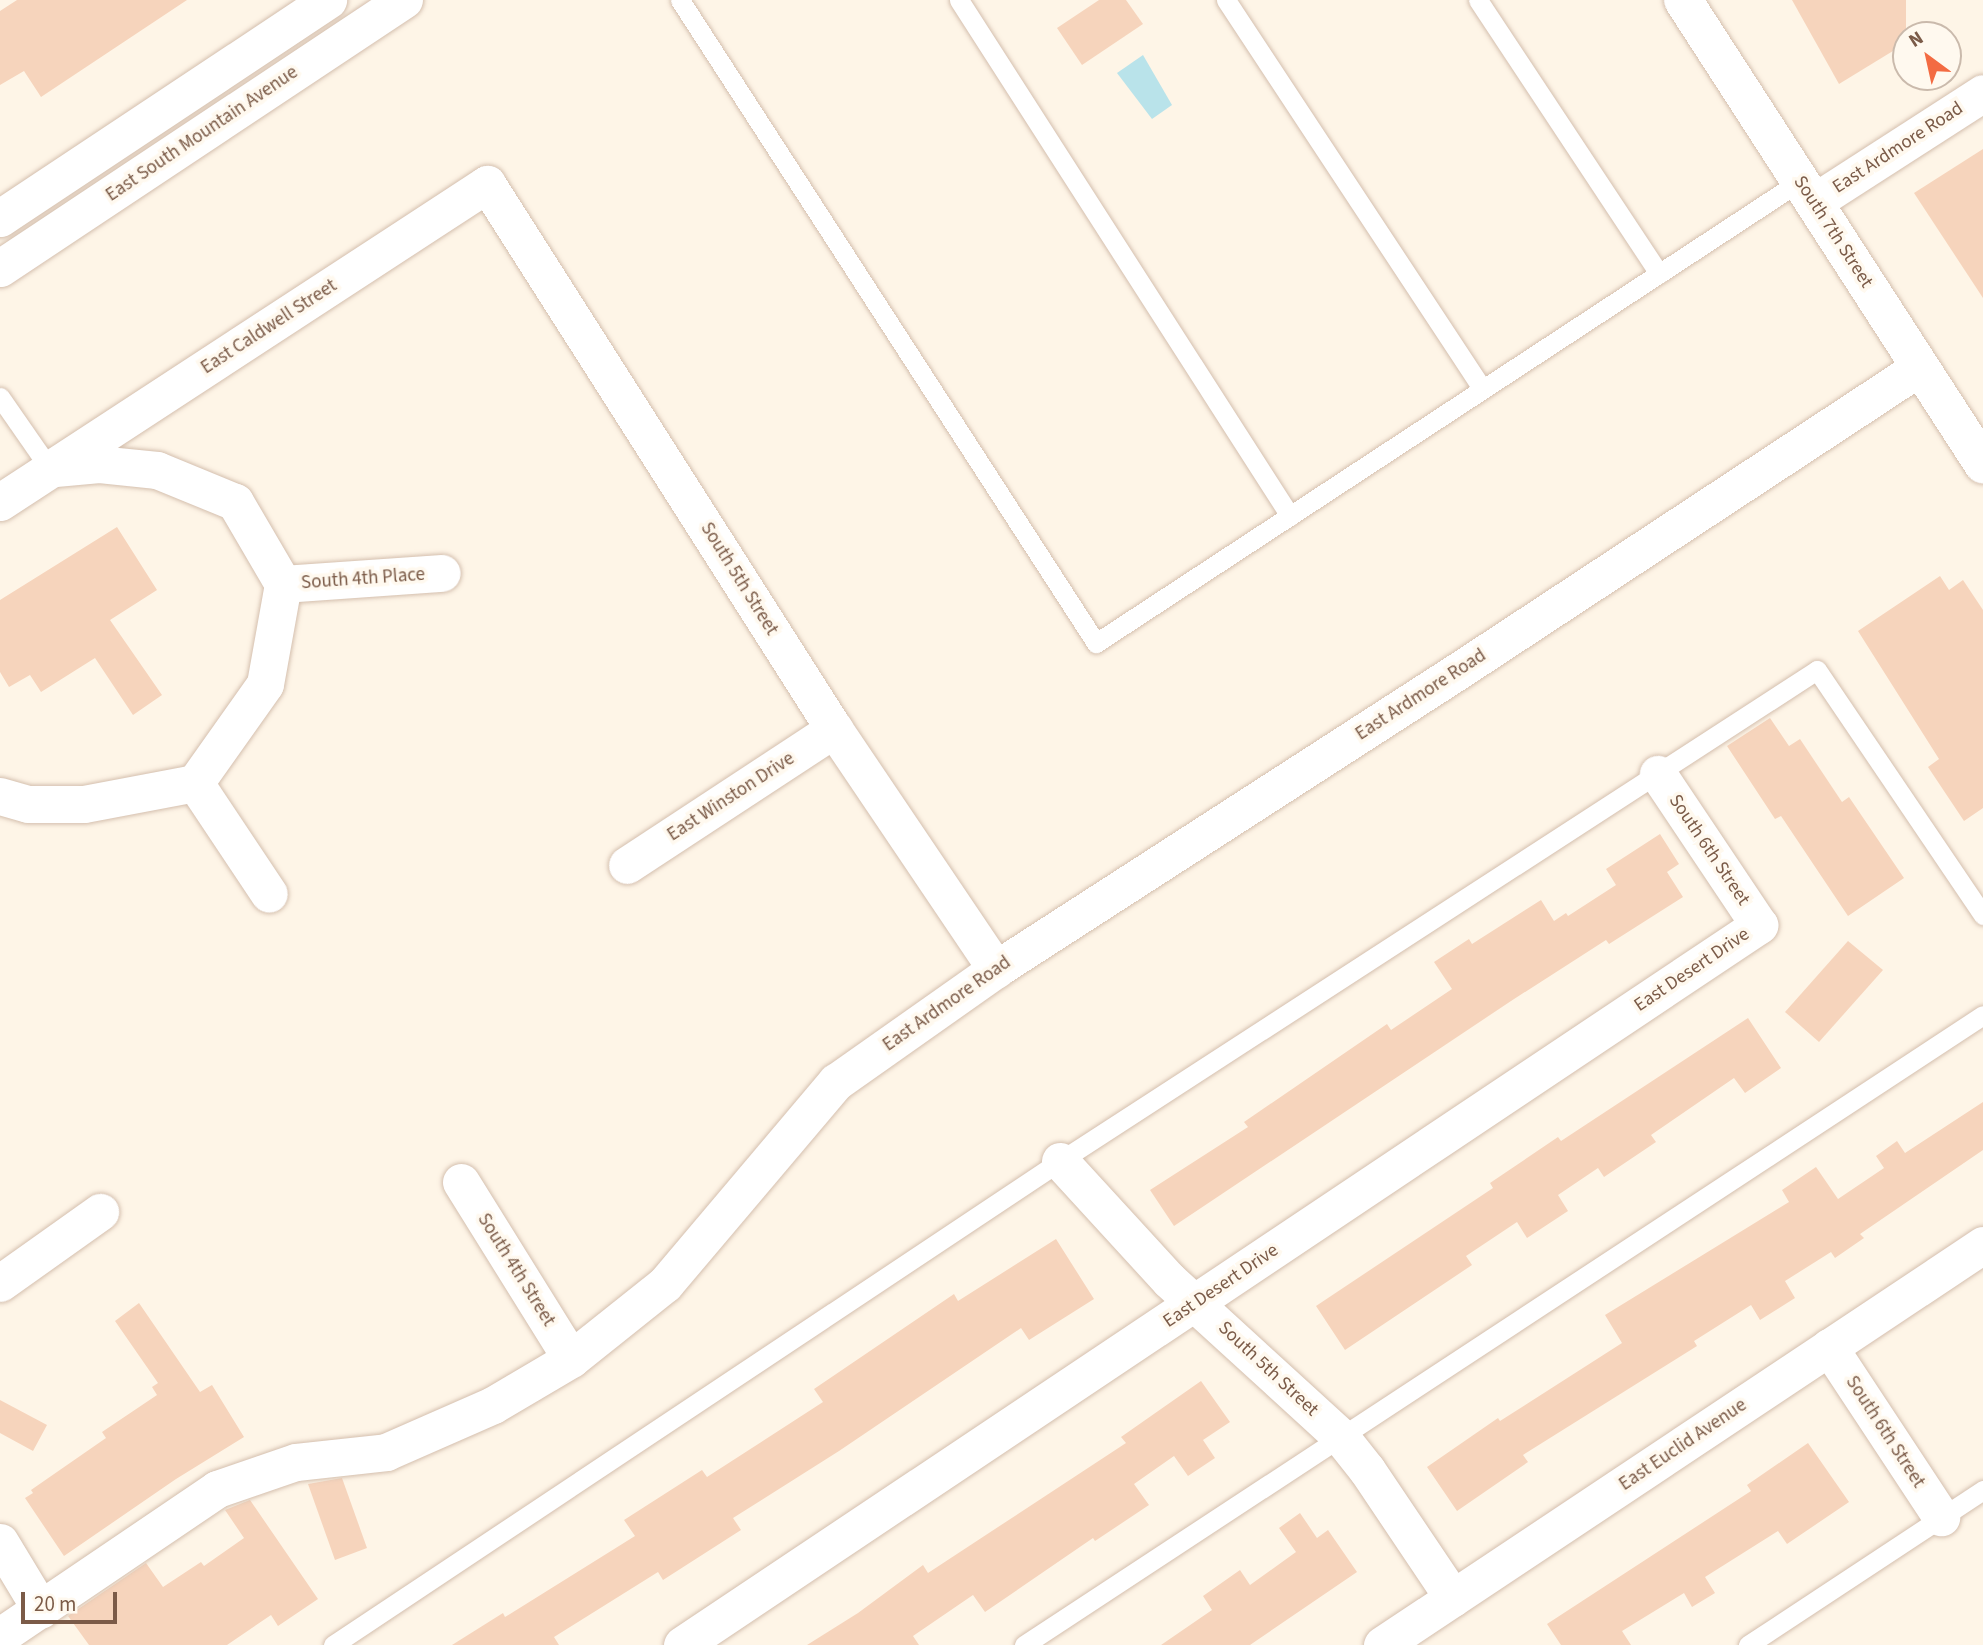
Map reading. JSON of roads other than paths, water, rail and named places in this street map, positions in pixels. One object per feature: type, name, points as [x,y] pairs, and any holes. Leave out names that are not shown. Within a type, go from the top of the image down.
[{"type":"main road","name":"South 7th Street","points":[[1683,0],[1983,464]]},
{"type":"street","points":[[0,218],[328,0]]},
{"type":"street","name":"East South Mountain Avenue","points":[[0,268],[404,0]]},
{"type":"street","name":"East Ardmore Road","points":[[1807,192],[1983,93]]},
{"type":"street","name":"East Caldwell Street","points":[[0,502],[487,184]]},
{"type":"street","name":"South 5th Street","points":[[487,184],[834,729],[996,969]]},
{"type":"street","name":"East Ardmore Road","points":[[0,1636],[217,1489],[296,1462],[386,1452],[494,1405],[571,1359],[665,1284],[836,1082],[996,969],[1465,667],[1920,367]]},
{"type":"street","name":"East Caldwell Street","points":[[50,469],[99,464],[157,470],[235,502],[283,584]]},
{"type":"street","name":"South 4th Place","points":[[283,584],[442,573]]},
{"type":"street","points":[[0,796],[28,804],[84,804],[195,783],[265,684],[283,584]]},
{"type":"street","name":"East Winston Drive","points":[[627,865],[834,729]]},
{"type":"street","name":"South 6th Street","points":[[1658,774],[1759,925]]},
{"type":"street","points":[[195,783],[269,894]]},
{"type":"street","name":"East Desert Drive","points":[[682,1645],[1759,925]]},
{"type":"street","name":"South 5th Street","points":[[1060,1161],[1169,1280],[1340,1436],[1367,1469],[1453,1598]]},
{"type":"street","name":"South 4th Street","points":[[461,1182],[571,1359]]},
{"type":"street","points":[[0,1283],[100,1212]]},
{"type":"street","name":"East Euclid Avenue","points":[[1382,1645],[1983,1245]]},
{"type":"street","name":"South 6th Street","points":[[1829,1347],[1941,1517]]},
{"type":"street","points":[[0,1542],[41,1610]]},
{"type":"lane","name":"East Ardmore Road","points":[[680,0],[1096,643],[1659,273],[1807,192]]},
{"type":"lane","points":[[959,0],[1290,516]]},
{"type":"lane","points":[[1226,0],[1482,388]]},
{"type":"lane","points":[[1478,0],[1659,273]]},
{"type":"lane","points":[[0,397],[50,469]]},
{"type":"lane","points":[[333,1645],[1060,1161],[1817,670],[1983,915]]},
{"type":"lane","points":[[1024,1645],[1983,1015]]},
{"type":"lane","points":[[1748,1645],[1983,1490]]},
{"type":"water","points":[[1143,55],[1172,105],[1152,119],[1117,73]]}]
